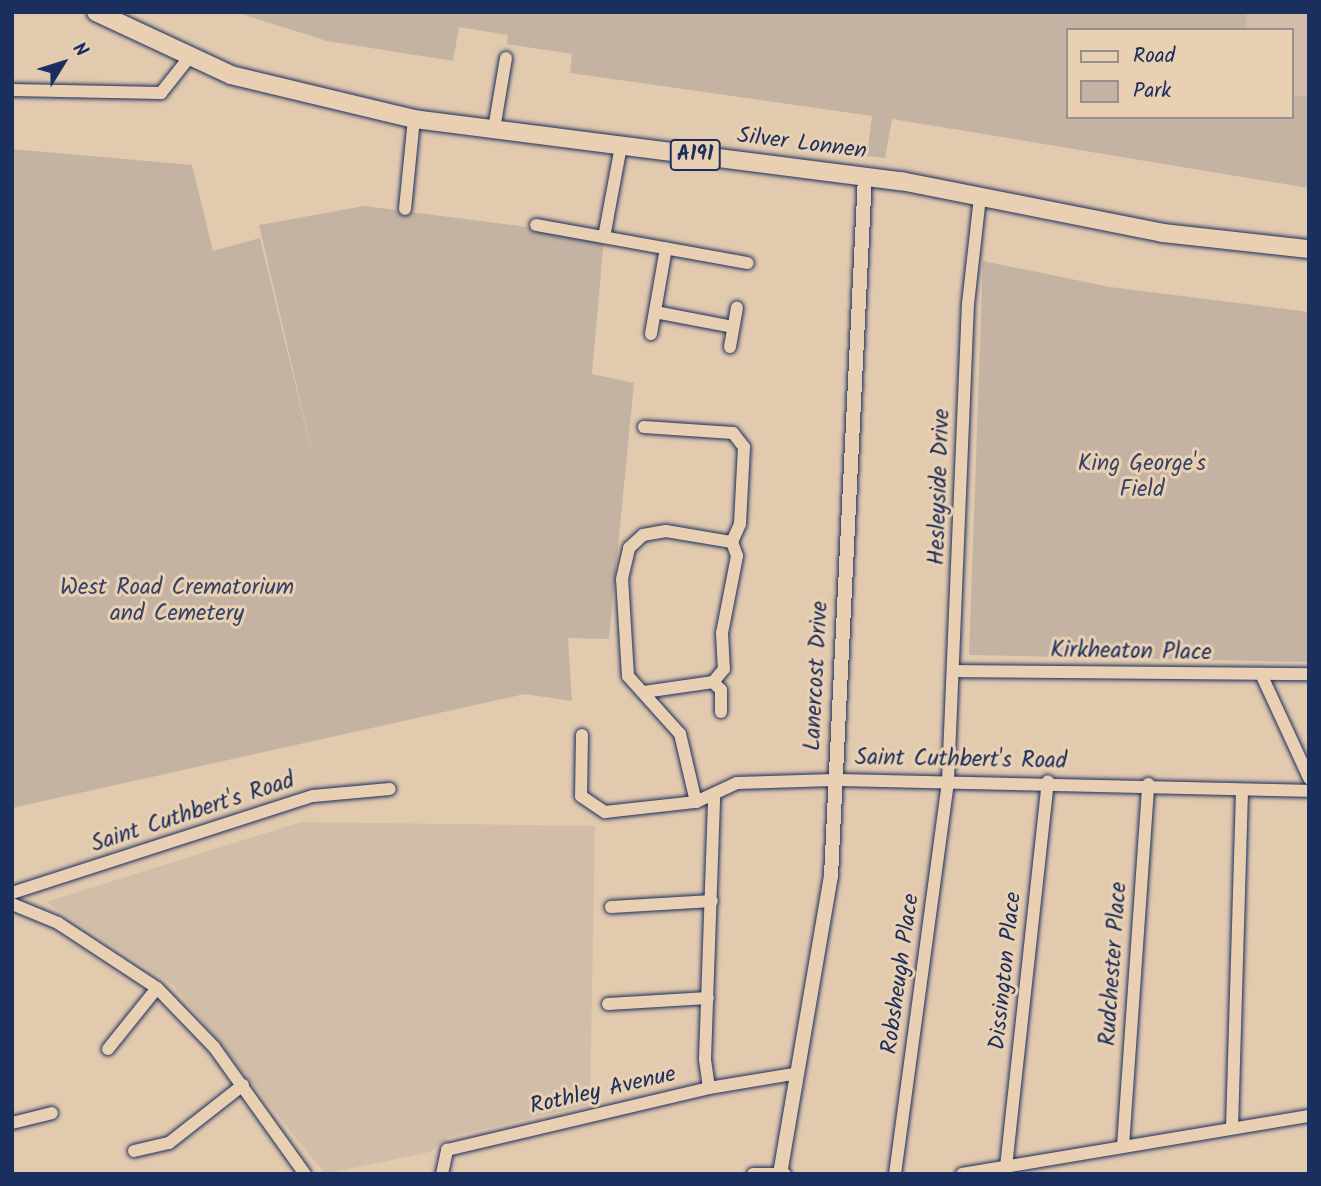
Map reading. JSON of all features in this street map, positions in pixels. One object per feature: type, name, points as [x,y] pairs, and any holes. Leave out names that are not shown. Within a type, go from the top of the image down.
[{"type":"main road","name":"Silver Lonnen","points":[[96,12],[188,59],[275,89],[414,119],[864,177],[1163,233],[1309,249]]},
{"type":"street","points":[[494,129],[506,58]]},
{"type":"street","points":[[12,90],[161,93],[188,59]]},
{"type":"street","points":[[405,209],[414,119]]},
{"type":"street","points":[[604,237],[621,146]]},
{"type":"street","name":"Lanercost Drive","points":[[782,1173],[794,1074],[831,876],[864,177]]},
{"type":"street","name":"Hesleyside Drive","points":[[948,779],[968,304],[980,197]]},
{"type":"street","points":[[536,225],[748,263]]},
{"type":"street","points":[[650,334],[666,248]]},
{"type":"street","points":[[730,347],[737,308]]},
{"type":"street","points":[[655,312],[733,327]]},
{"type":"street","points":[[644,427],[741,436],[741,506],[732,542],[737,556],[722,633],[724,669],[713,682],[644,692]]},
{"type":"street","points":[[696,802],[681,734],[628,676],[622,641],[625,562],[643,535],[666,531],[732,542]]},
{"type":"street","name":"Kirkheaton Place","points":[[953,671],[1309,674]]},
{"type":"street","points":[[1261,674],[1309,778]]},
{"type":"street","points":[[713,682],[721,690],[721,712]]},
{"type":"street","name":"Saint Cuthbert's Road","points":[[582,735],[581,796],[605,811],[696,802],[714,798],[737,783],[834,780],[1048,780],[1242,791],[1309,791]]},
{"type":"street","name":"Robsheugh Place","points":[[895,1174],[948,779]]},
{"type":"street","name":"Dissington Place","points":[[1006,1167],[1048,780]]},
{"type":"street","name":"Rudchester Place","points":[[1123,1146],[1148,785]]},
{"type":"street","name":"Saint Cuthbert's Road","points":[[12,893],[313,796],[390,789]]},
{"type":"street","points":[[1232,1128],[1242,791]]},
{"type":"street","points":[[709,1088],[708,998],[714,798]]},
{"type":"street","points":[[611,907],[712,901]]},
{"type":"street","points":[[12,904],[58,923],[157,988],[243,1085],[305,1174]]},
{"type":"street","points":[[108,1049],[157,988]]},
{"type":"street","points":[[608,1004],[708,998]]},
{"type":"street","name":"Rothley Avenue","points":[[442,1174],[447,1150],[709,1088],[794,1074]]},
{"type":"street","points":[[134,1151],[169,1143],[243,1085]]},
{"type":"street","points":[[12,1123],[52,1113]]},
{"type":"street","points":[[962,1174],[1309,1116]]},
{"type":"street","points":[[753,1174],[782,1173]]},
{"type":"shaded area","points":[[1247,12],[1309,12],[1309,96],[1293,95],[1293,28],[1245,28]]},
{"type":"shaded area","points":[[301,822],[595,826],[590,1104],[449,1137],[430,1152],[325,1174],[173,985],[46,902]]},
{"type":"green space","points":[[235,12],[1247,12],[1245,28],[1066,28],[1066,119],[1293,119],[1293,95],[1309,96],[1309,188],[892,119],[885,158],[867,156],[872,116],[570,73],[572,54],[507,44],[508,35],[459,27],[453,61],[327,41]]},
{"type":"green space","name":"West Road Crematorium and Cemetery","points":[[12,149],[192,165],[213,251],[260,238],[320,486],[259,225],[364,206],[604,237],[592,374],[634,383],[609,639],[568,638],[572,701],[525,694],[12,808]]},
{"type":"green space","name":"King George's Field","points":[[983,261],[1110,287],[1309,312],[1309,662],[969,655]]}]
